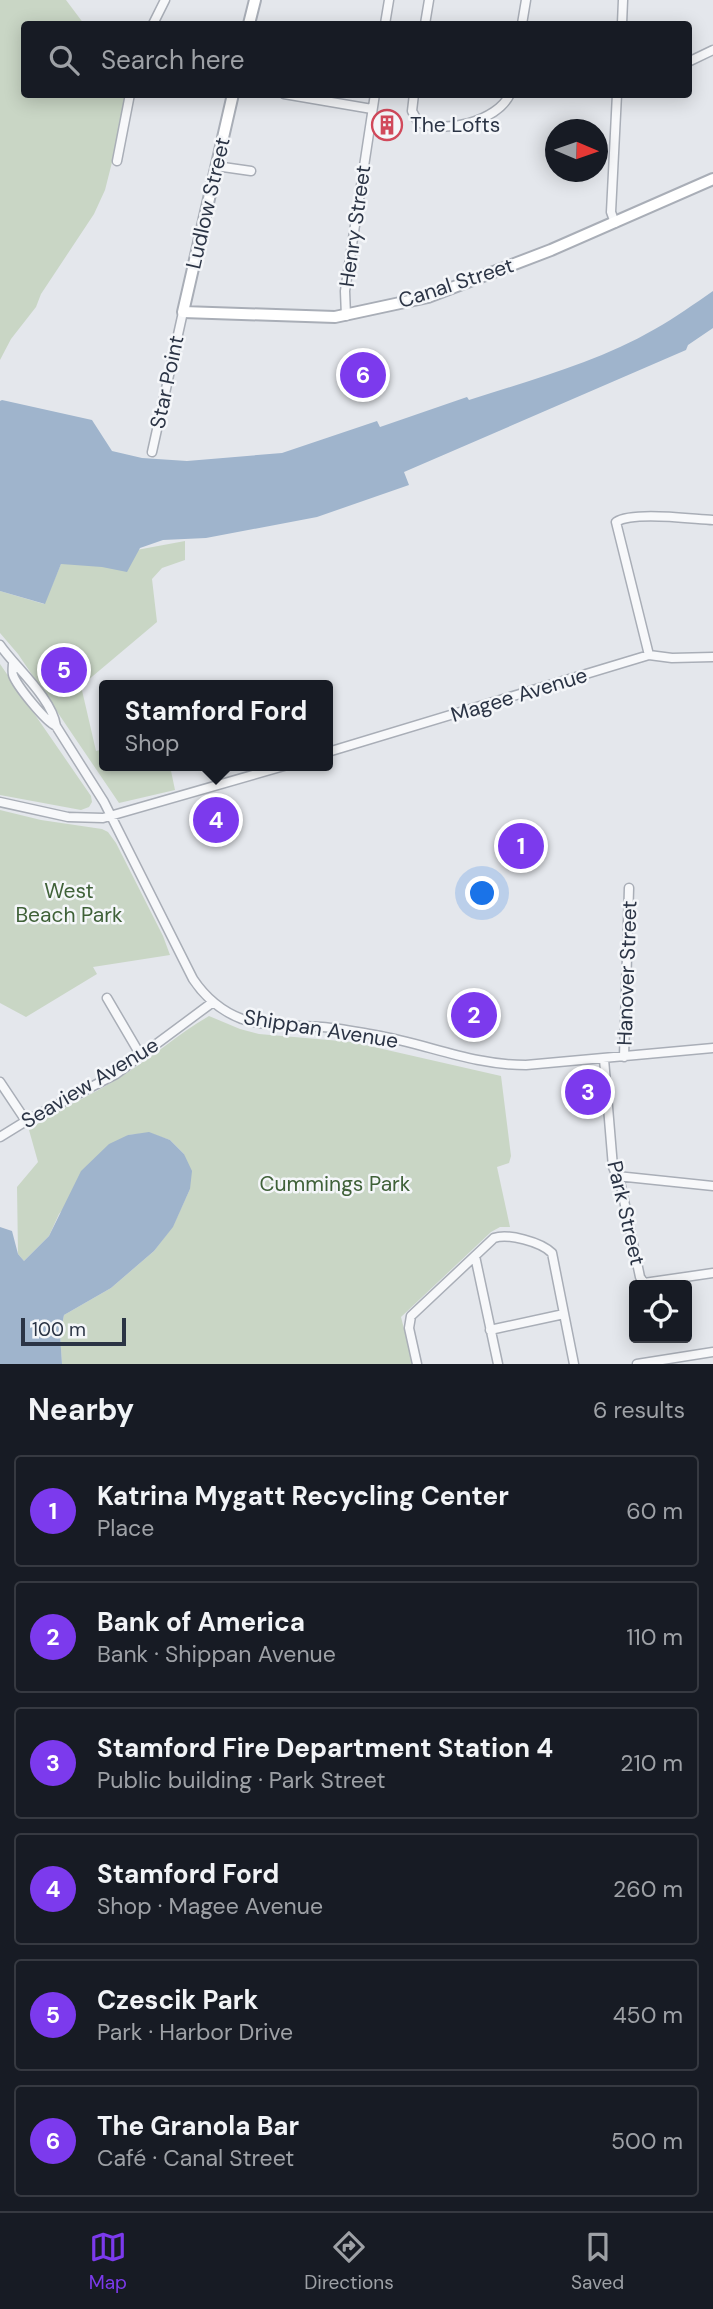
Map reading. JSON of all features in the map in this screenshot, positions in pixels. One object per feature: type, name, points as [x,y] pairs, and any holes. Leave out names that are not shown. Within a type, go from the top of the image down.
[{"type":"street","points":[[154,21],[165,0]]},
{"type":"street","points":[[250,21],[255,0]]},
{"type":"street","points":[[386,21],[389,0]]},
{"type":"street","points":[[426,21],[429,0]]},
{"type":"street","points":[[522,21],[526,0]]},
{"type":"street","points":[[622,21],[623,0]]},
{"type":"street","points":[[692,60],[713,50]]},
{"type":"street","points":[[117,161],[129,98]]},
{"type":"street","name":"Ludlow Street","points":[[183,312],[232,98]]},
{"type":"street","points":[[307,98],[372,109]]},
{"type":"street","name":"Henry Street","points":[[346,316],[345,292],[373,98]]},
{"type":"street","points":[[414,98],[412,111],[418,122],[446,128],[460,126],[492,113],[508,98]]},
{"type":"street","points":[[615,223],[611,212],[617,98]]},
{"type":"street","points":[[216,166],[251,171]]},
{"type":"street","name":"Canal Street","points":[[183,312],[346,316],[443,292],[615,223],[713,178]]},
{"type":"street","name":"Star Point","points":[[152,452],[183,312]]},
{"type":"street","points":[[649,655],[616,522],[619,519],[636,517],[713,520]]},
{"type":"street","name":"Shippan Avenue","points":[[0,645],[13,663],[20,667],[55,718],[56,726],[112,817],[198,986],[213,1002],[237,1017],[254,1022],[326,1027],[377,1035],[451,1055],[498,1064],[526,1065],[713,1048]]},
{"type":"street","name":"Magee Avenue","points":[[333,750],[649,655],[672,658],[713,657]]},
{"type":"street","points":[[0,802],[68,817],[95,819],[112,817],[267,771]]},
{"type":"street","name":"Hanover Street","points":[[624,1057],[629,888]]},
{"type":"street","points":[[107,998],[141,1056]]},
{"type":"street","name":"Seaview Avenue","points":[[0,1138],[26,1121],[93,1087],[141,1056],[213,1002]]},
{"type":"street","name":"Park Street","points":[[604,1059],[612,1167],[617,1176],[640,1277],[644,1283],[713,1273]]},
{"type":"street","points":[[0,1082],[26,1121]]},
{"type":"street","points":[[617,1176],[713,1186]]},
{"type":"street","points":[[417,1364],[409,1319],[494,1238],[501,1235],[547,1248],[553,1257],[574,1364]]},
{"type":"street","points":[[475,1256],[498,1364]]},
{"type":"street","points":[[490,1330],[564,1314]]},
{"type":"street","points":[[637,1364],[664,1362],[713,1352]]},
{"type":"green space","points":[[0,0],[66,0],[82,21],[21,21],[21,98],[126,98],[127,103],[105,190],[94,214],[41,294],[36,307],[11,339],[0,360]]},
{"type":"green space","points":[[185,541],[185,560],[162,568],[152,579],[157,622],[81,686],[96,751],[99,750],[99,771],[171,771],[175,790],[119,803],[18,654],[0,633],[0,591],[44,604],[61,564]]},
{"type":"green space","points":[[0,664],[91,796],[89,807],[81,810],[0,795]]},
{"type":"green space","name":"West Beach Park","points":[[0,810],[108,832],[163,936],[170,955],[93,967],[97,974],[26,1017],[0,1003]]},
{"type":"green space","name":"Cummings Park","points":[[209,1016],[259,1034],[352,1042],[501,1076],[511,1156],[509,1163],[497,1167],[510,1227],[500,1227],[491,1232],[401,1317],[413,1364],[62,1364],[60,1334],[64,1315],[111,1288],[154,1251],[173,1226],[190,1189],[184,1154],[170,1140],[149,1133],[128,1135],[59,1214],[49,1236],[24,1261],[18,1254],[17,1187],[38,1162],[29,1130],[119,1078]]},
{"type":"water","points":[[713,291],[713,328],[688,345],[686,350],[404,472],[409,485],[317,517],[206,538],[163,540],[140,548],[127,572],[61,564],[45,604],[0,591],[2,400],[92,420],[112,451],[142,458],[187,461],[282,453],[377,421],[380,427],[467,397],[469,400],[587,361],[655,329]]},
{"type":"water","points":[[149,1132],[170,1140],[184,1154],[192,1171],[190,1189],[173,1227],[154,1251],[111,1288],[64,1315],[60,1334],[62,1364],[0,1364],[0,1227],[12,1231],[18,1254],[24,1261],[49,1236],[81,1171],[109,1144],[128,1135]]},
{"type":"place","name":"The Lofts","points":[[387,125]]},
{"type":"place","name":"The Granola Bar","points":[[363,375]]},
{"type":"place","name":"Czescik Park","points":[[64,670]]},
{"type":"place","name":"Stamford Ford","points":[[216,820]]},
{"type":"place","name":"Katrina Mygatt Recycling Center","points":[[521,846]]},
{"type":"place","name":"Bank of America","points":[[474,1015]]},
{"type":"place","name":"Stamford Fire Department Station 4","points":[[588,1092]]}]
